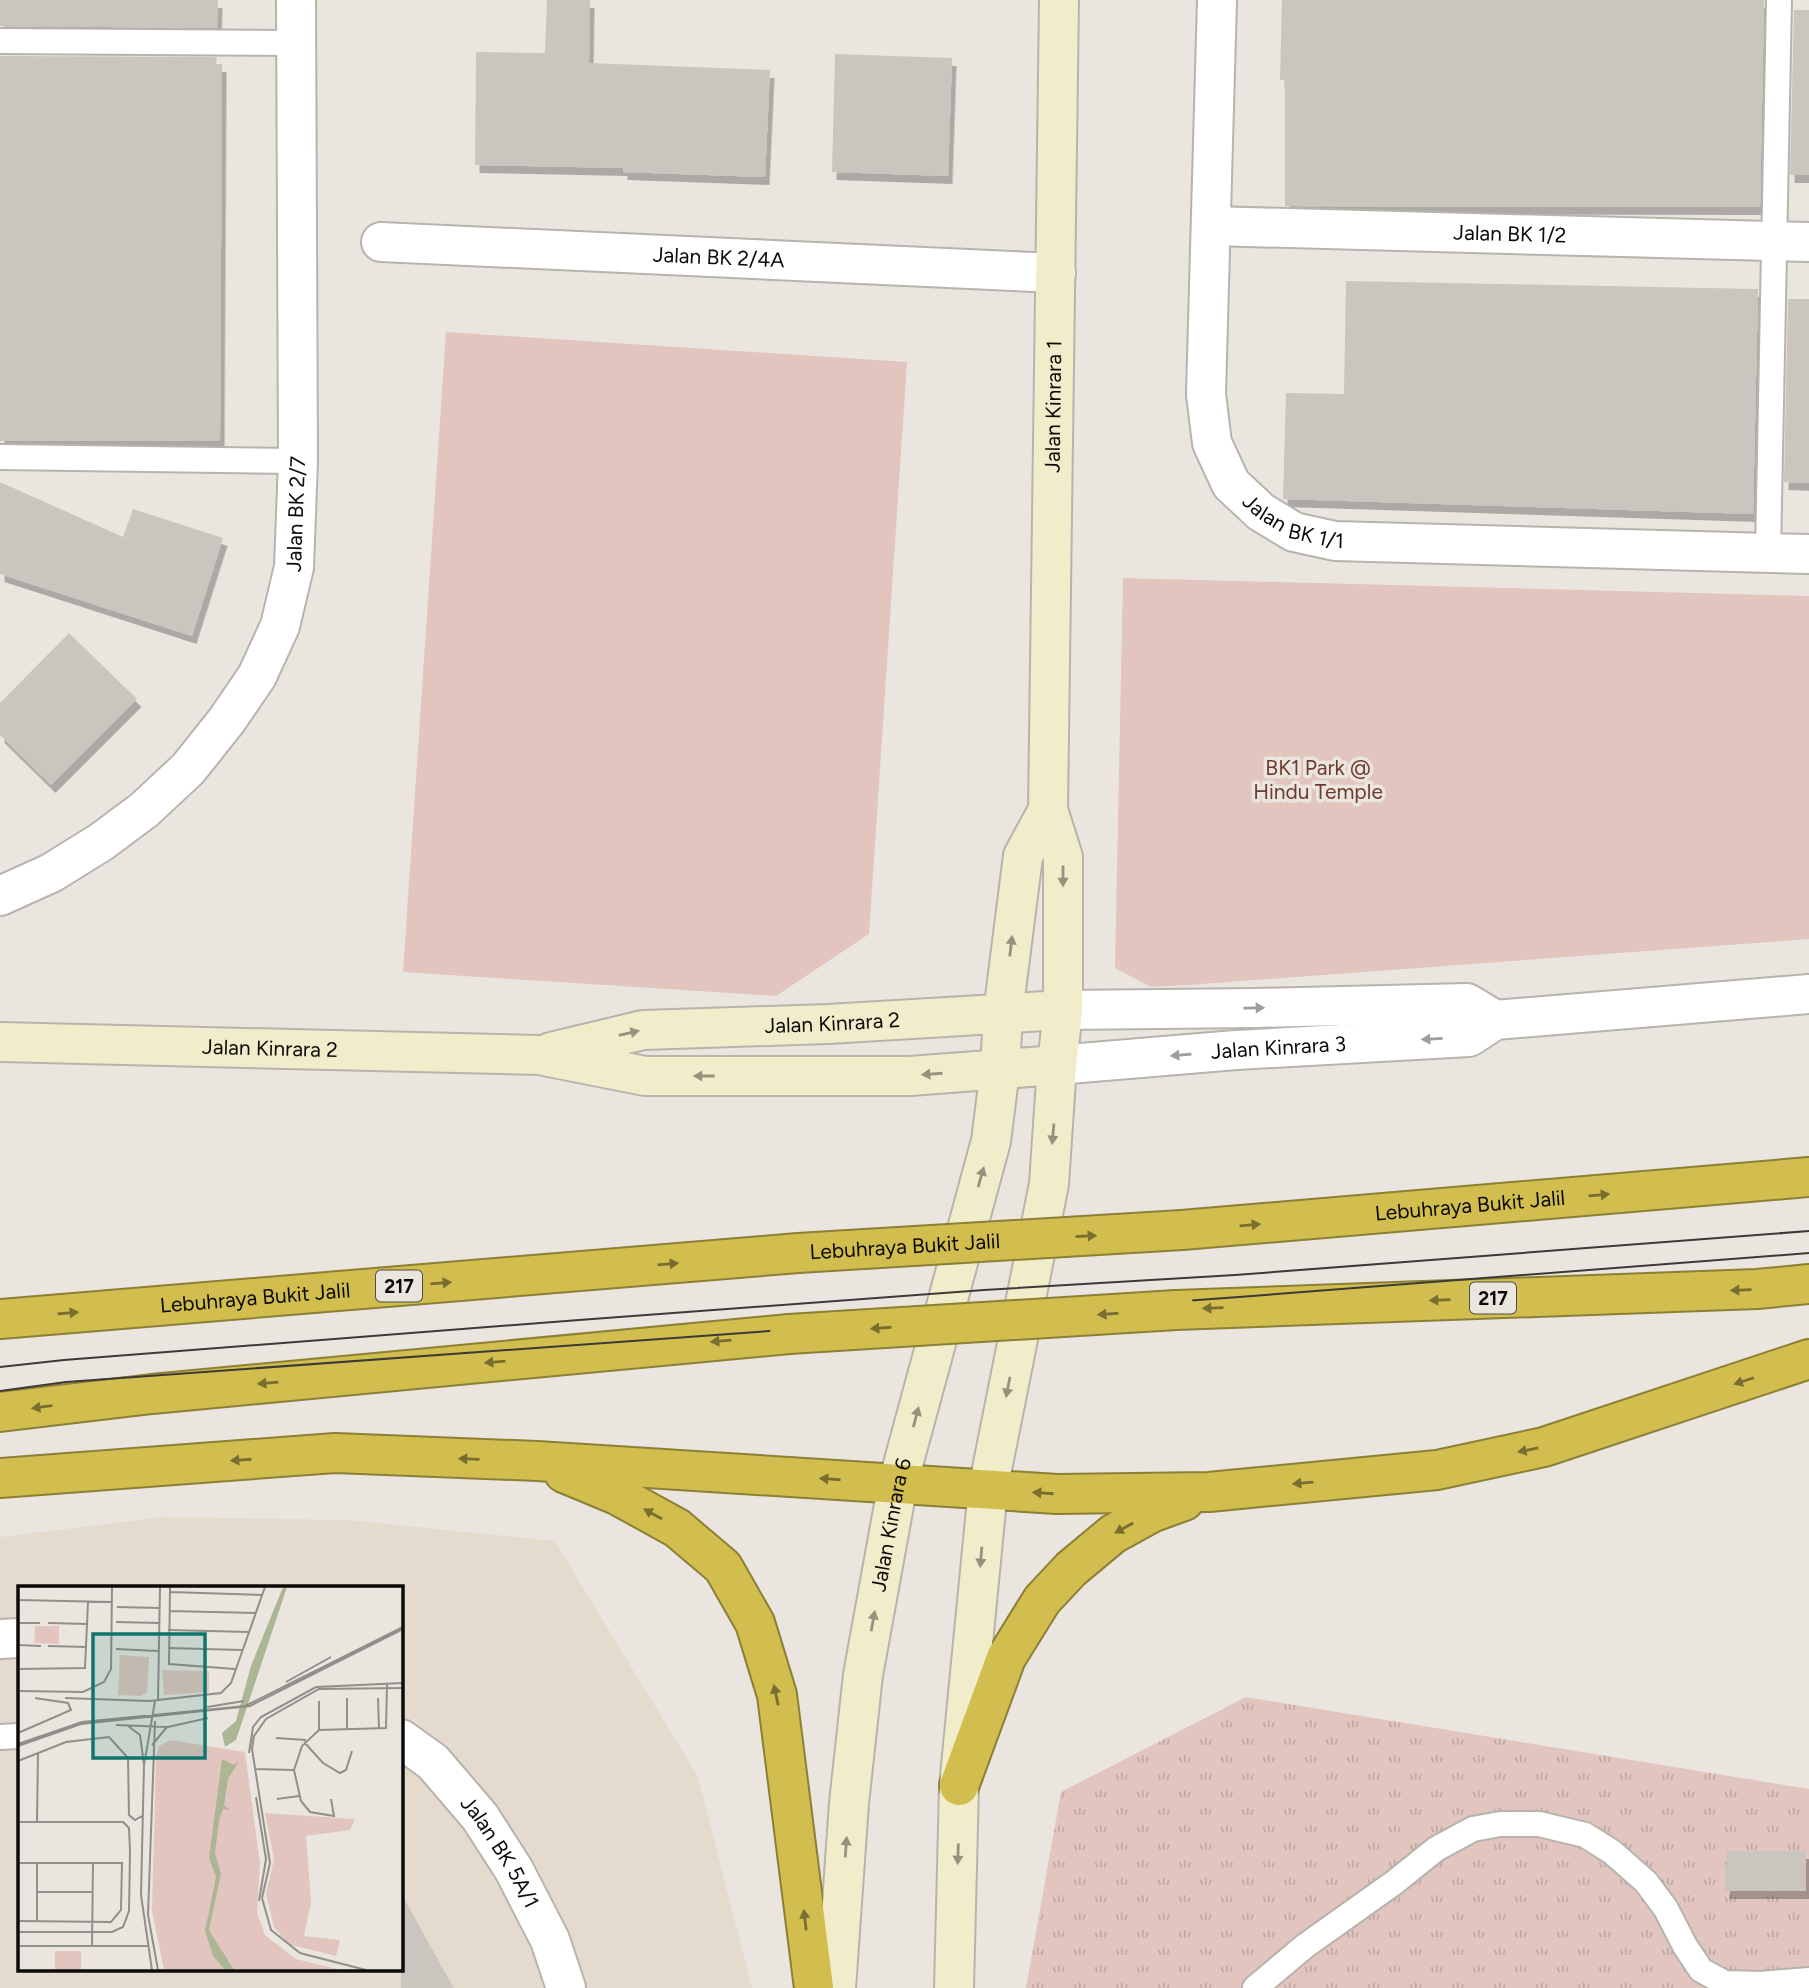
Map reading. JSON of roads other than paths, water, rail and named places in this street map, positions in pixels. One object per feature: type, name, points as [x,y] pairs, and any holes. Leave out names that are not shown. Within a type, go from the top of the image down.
[{"type":"highway","name":"Lebuhraya Bukit Jalil","points":[[0,1319],[798,1254],[1182,1230],[1809,1177]]},
{"type":"highway","name":"217","points":[[0,1412],[166,1392],[789,1334],[1176,1310],[1757,1289],[1809,1284]]},
{"type":"highway","points":[[0,1478],[335,1453],[537,1461],[1057,1494],[1209,1492],[1437,1469],[1544,1447],[1809,1359]]},
{"type":"highway","points":[[537,1461],[617,1495],[677,1528],[723,1567],[755,1623],[777,1695],[814,1988]]},
{"type":"highway","points":[[960,1786],[1006,1658],[1042,1600],[1071,1569],[1113,1534],[1150,1513],[1209,1492]]},
{"type":"street","name":"Jalan BK 2/7","points":[[0,896],[51,873],[101,842],[144,810],[188,769],[227,720],[257,676],[280,626],[294,567],[298,461],[296,0]]},
{"type":"street","name":"Jalan Kinrara 1","points":[[1057,1065],[1063,1010],[1063,857],[1048,810],[1059,0]]},
{"type":"street","name":"Jalan BK 1/1","points":[[1217,0],[1206,394],[1212,443],[1231,484],[1261,512],[1294,532],[1335,541],[1809,554]]},
{"type":"street","name":"Jalan BK 1/2","points":[[1211,226],[1792,241]]},
{"type":"street","name":"Jalan BK 2/4A","points":[[381,242],[1056,273]]},
{"type":"street","name":"Jalan Kinrara 1","points":[[1003,1013],[1023,856],[1048,810]]},
{"type":"street","name":"Jalan Kinrara 3","points":[[1057,1065],[1236,1050],[1469,1037],[1495,1020],[1809,995]]},
{"type":"street","name":"Jalan Kinrara 3","points":[[1063,1010],[1467,1003],[1495,1020]]},
{"type":"street","name":"Jalan Kinrara 2","points":[[539,1055],[643,1030],[828,1024],[1063,1010]]},
{"type":"street","name":"Jalan Kinrara 6","points":[[836,1988],[849,1803],[863,1675],[898,1483],[991,1141],[1000,1070],[1003,1013]]},
{"type":"street","name":"Jalan Kinrara 2","points":[[0,1042],[539,1055],[645,1076],[910,1076],[1057,1065]]},
{"type":"street","points":[[954,1988],[960,1786],[988,1489],[1049,1184],[1057,1065]]},
{"type":"street","points":[[0,1639],[18,1638]]},
{"type":"street","name":"Jalan BK 5A/1","points":[[402,1740],[433,1762],[480,1817],[514,1870],[550,1940],[566,1988]]},
{"type":"lane","points":[[1769,553],[1792,241],[1779,0]]},
{"type":"lane","points":[[0,41],[295,43]]},
{"type":"lane","points":[[0,457],[298,461]]},
{"type":"lane","points":[[0,1737],[18,1736]]},
{"type":"lane","points":[[1255,1988],[1304,1946],[1395,1882],[1436,1849],[1473,1829],[1500,1824],[1539,1824],[1585,1835],[1612,1852],[1646,1882],[1666,1909],[1701,1970],[1725,1983],[1760,1984],[1809,1980]]},
{"type":"tram line","points":[[0,1367],[579,1320],[984,1290],[1235,1275],[1809,1231]]},
{"type":"tram line","points":[[0,1391],[66,1382],[1809,1253]]},
{"type":"park label","name":"BK1 Park @ Hindu Temple","points":[[1318,780]]}]
